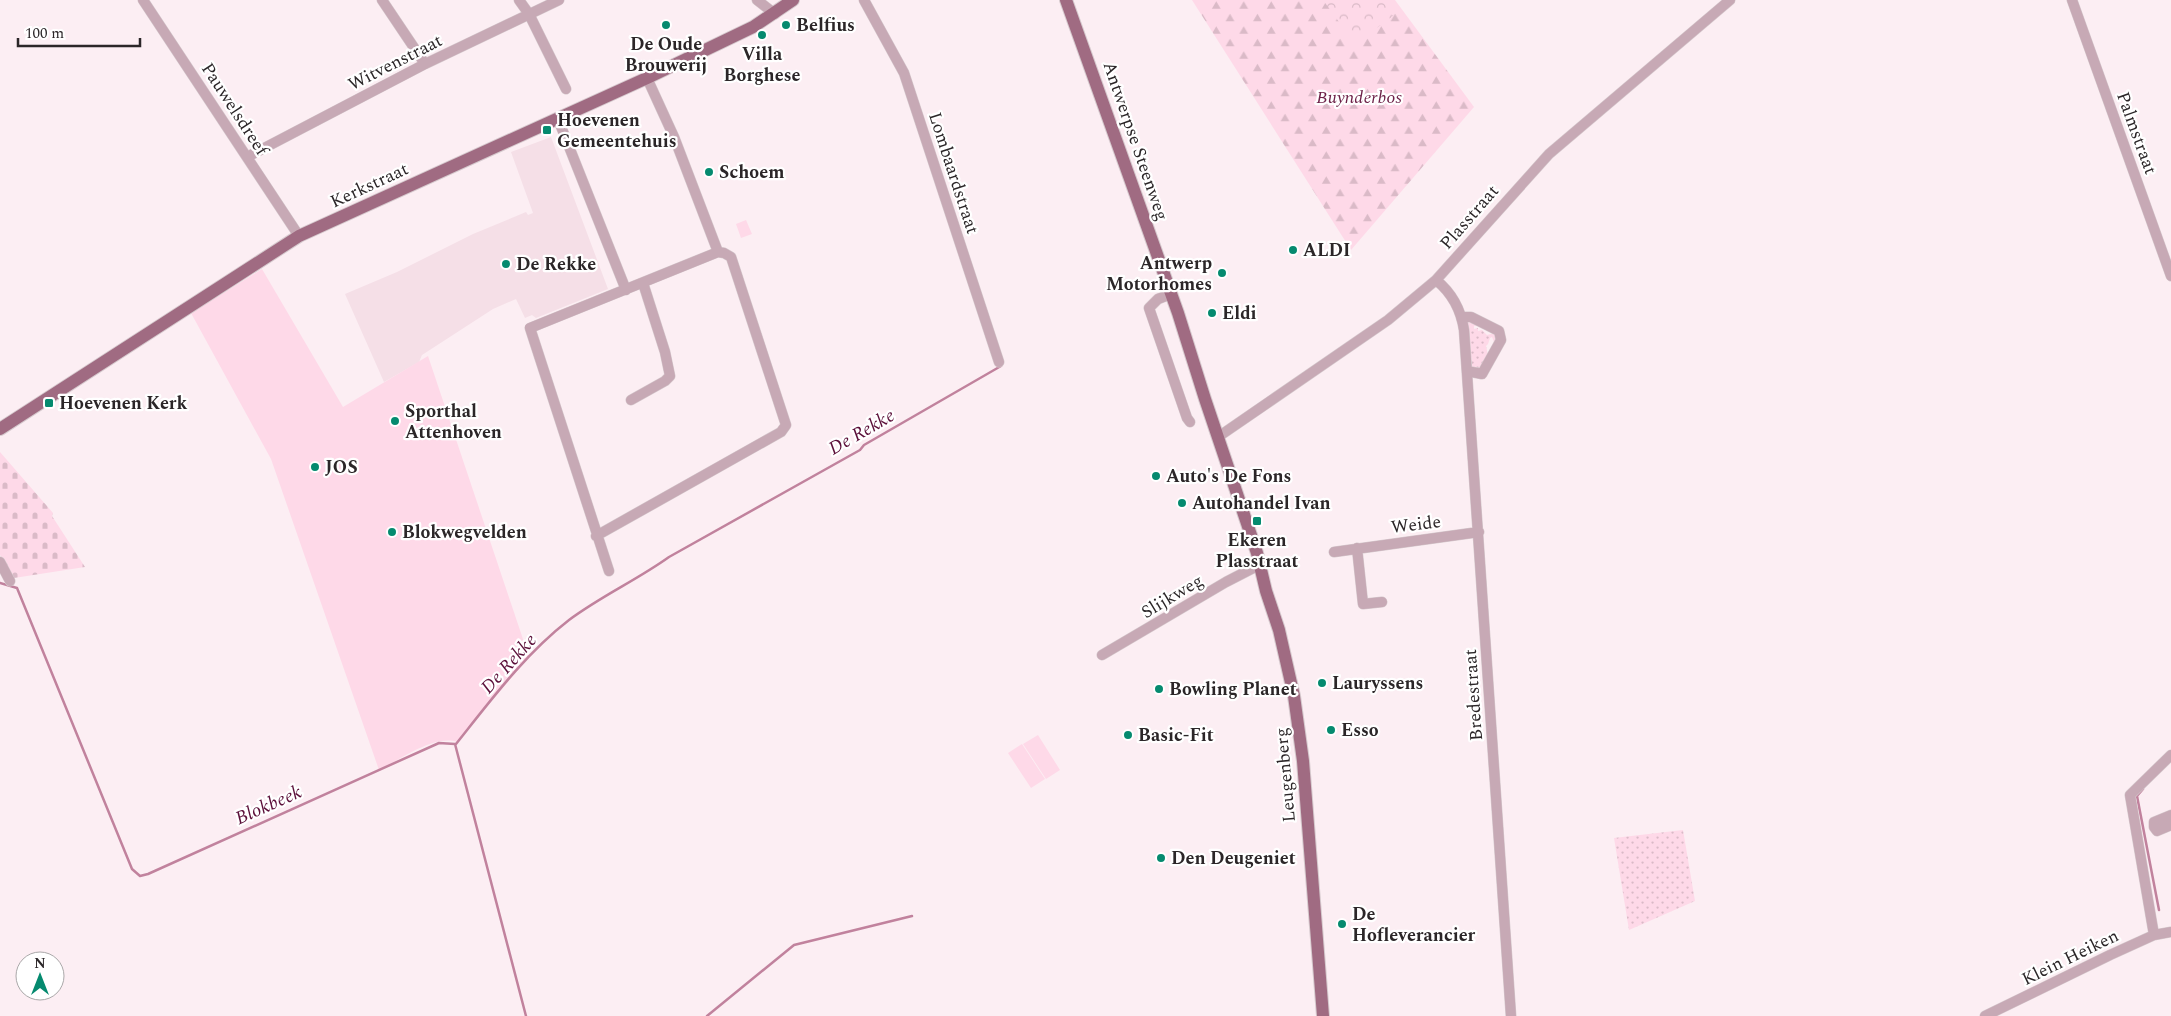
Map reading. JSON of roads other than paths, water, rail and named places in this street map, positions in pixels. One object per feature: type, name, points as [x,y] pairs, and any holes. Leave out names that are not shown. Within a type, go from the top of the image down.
[{"type":"main road","name":"Kerkstraat","points":[[0,429],[299,236],[648,78],[753,27],[775,14],[793,0]]},
{"type":"main road","name":"Antwerpse Steenweg","points":[[1066,0],[1171,294],[1218,437]]},
{"type":"main road","name":"Leugenberg","points":[[1218,437],[1236,488],[1279,630],[1298,719],[1323,1016]]},
{"type":"street","name":"Pauwelsdreef","points":[[144,0],[299,236]]},
{"type":"street","points":[[382,0],[425,64]]},
{"type":"street","points":[[519,0],[566,89]]},
{"type":"street","name":"Witvenstraat","points":[[247,157],[425,64],[559,0]]},
{"type":"street","points":[[757,0],[775,14]]},
{"type":"street","name":"Lombaardstraat","points":[[864,0],[904,73],[999,362]]},
{"type":"street","name":"Plasstraat","points":[[1218,437],[1388,320],[1436,280],[1549,154],[1730,0]]},
{"type":"street","name":"Palmstraat","points":[[2072,0],[2171,276]]},
{"type":"street","points":[[648,78],[674,137],[718,252]]},
{"type":"street","points":[[558,119],[626,290]]},
{"type":"street","points":[[596,536],[785,428],[786,425],[731,257],[724,253],[718,252],[530,328],[596,536],[609,571]]},
{"type":"street","name":"Bredestraat","points":[[1436,280],[1446,288],[1462,317],[1479,532],[1511,1016]]},
{"type":"street","points":[[631,400],[665,381],[670,376],[665,352],[643,283]]},
{"type":"street","points":[[1171,294],[1158,299],[1149,308],[1190,422]]},
{"type":"street","points":[[1462,317],[1471,317],[1500,331],[1501,340],[1482,374],[1467,371]]},
{"type":"street","name":"Weide","points":[[1334,552],[1479,532]]},
{"type":"street","points":[[1357,548],[1363,604],[1382,602]]},
{"type":"street","points":[[0,562],[10,581]]},
{"type":"street","name":"Slijkweg","points":[[1102,655],[1226,582],[1260,565]]},
{"type":"street","points":[[2154,935],[2130,795],[2171,755]]},
{"type":"street","points":[[2171,815],[2154,822],[2154,827],[2158,831],[2171,825]]},
{"type":"street","name":"Klein Heiken","points":[[1985,1016],[2154,935],[2171,932]]},
{"type":"waterway","name":"De Rekke","points":[[456,744],[523,663],[553,633],[581,611],[669,557],[860,450],[864,445],[1001,366]]},
{"type":"waterway","name":"Blokbeek","points":[[0,583],[17,588],[132,869],[140,876],[439,743],[455,744],[526,1016]]},
{"type":"waterway","points":[[2143,789],[2137,796],[2159,910]]},
{"type":"waterway","points":[[707,1016],[794,945],[912,916]]},
{"type":"place","name":"De Oude Brouwerij","points":[[666,25]]},
{"type":"place","name":"Belfius","points":[[786,25]]},
{"type":"place","name":"Villa Borghese","points":[[762,35]]},
{"type":"place","name":"Hoevenen Gemeentehuis","points":[[547,130]]},
{"type":"place","name":"Schoem","points":[[709,172]]},
{"type":"place","name":"ALDI","points":[[1293,250]]},
{"type":"place","name":"De Rekke","points":[[506,264]]},
{"type":"place","name":"Antwerp Motorhomes","points":[[1222,273]]},
{"type":"place","name":"Eldi","points":[[1212,313]]},
{"type":"place","name":"Hoevenen Kerk","points":[[49,403]]},
{"type":"place","name":"Sporthal Attenhoven","points":[[395,421]]},
{"type":"place","name":"JOS","points":[[315,467]]},
{"type":"place","name":"Auto's De Fons","points":[[1156,476]]},
{"type":"place","name":"Autohandel Ivan","points":[[1182,503]]},
{"type":"place","name":"Ekeren Plasstraat","points":[[1257,521]]},
{"type":"place","name":"Blokwegvelden","points":[[392,532]]},
{"type":"place","name":"Lauryssens","points":[[1322,683]]},
{"type":"place","name":"Bowling Planet","points":[[1159,689]]},
{"type":"place","name":"Esso","points":[[1331,730]]},
{"type":"place","name":"Basic-Fit","points":[[1128,735]]},
{"type":"place","name":"Den Deugeniet","points":[[1161,858]]},
{"type":"place","name":"De Hofleverancier","points":[[1342,924]]},
{"type":"park label","name":"Buynderbos","points":[[1359,97]]}]
